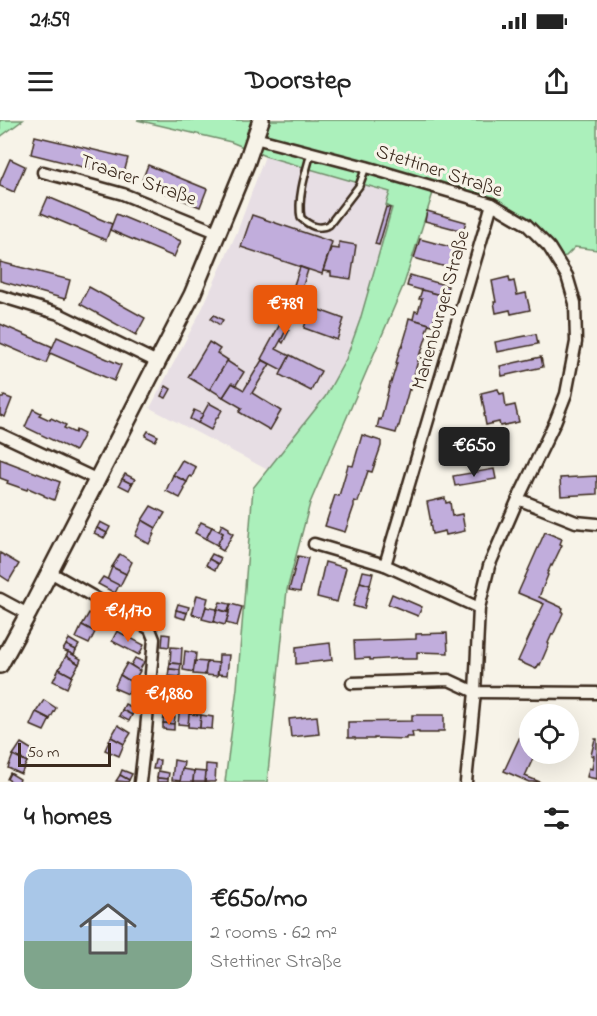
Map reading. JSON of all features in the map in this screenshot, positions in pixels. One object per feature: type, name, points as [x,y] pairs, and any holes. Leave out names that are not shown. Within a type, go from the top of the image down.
[{"type":"street","points":[[0,665],[192,295],[219,233],[261,120]]},
{"type":"street","name":"Stettiner Straße","points":[[255,138],[366,167],[492,204],[526,224],[549,247],[567,276],[575,303],[576,342],[566,394],[489,566],[479,608],[475,692],[466,782]]},
{"type":"street","name":"Traarer Straße","points":[[43,172],[123,194],[219,233]]},
{"type":"street","name":"Marienburger Straße","points":[[385,565],[492,204]]},
{"type":"street","points":[[0,296],[59,314],[157,362]]},
{"type":"street","points":[[0,434],[98,480]]},
{"type":"street","points":[[518,499],[576,522],[597,524]]},
{"type":"street","points":[[314,544],[385,565],[479,608]]},
{"type":"street","points":[[50,572],[150,629],[154,639],[140,782]]},
{"type":"street","points":[[0,599],[28,614]]},
{"type":"street","points":[[352,683],[449,680],[475,692],[597,693]]},
{"type":"lane","points":[[311,153],[300,211],[301,218],[315,227],[322,228],[329,225],[359,186],[366,167]]},
{"type":"shaded area","points":[[265,156],[390,191],[392,207],[360,320],[346,359],[325,397],[268,470],[150,408],[202,309],[237,232]]},
{"type":"green space","points":[[0,120],[23,120],[0,137]]},
{"type":"green space","points":[[137,120],[597,120],[597,250],[575,247],[566,256],[549,258],[527,232],[513,222],[466,201],[433,193],[404,284],[310,503],[287,590],[267,782],[225,782],[237,688],[253,488],[325,397],[346,359],[360,320],[392,208],[386,205],[390,192],[265,156],[231,142]]},
{"type":"building","points":[[35,136],[128,158],[123,177],[31,154]]},
{"type":"building","points":[[10,159],[25,166],[14,192],[0,186]]},
{"type":"building","points":[[148,165],[207,189],[200,207],[141,183]]},
{"type":"building","points":[[48,197],[112,224],[106,240],[41,213]]},
{"type":"building","points":[[386,207],[390,208],[379,245],[375,244]]},
{"type":"building","points":[[427,211],[466,222],[463,231],[425,221]]},
{"type":"building","points":[[116,214],[181,241],[174,257],[110,230]]},
{"type":"building","points":[[252,215],[332,242],[322,274],[241,247]]},
{"type":"building","points":[[420,239],[458,249],[453,269],[414,258]]},
{"type":"building","points":[[339,242],[356,245],[351,279],[331,276],[331,272],[323,271],[331,248],[339,249]]},
{"type":"building","points":[[0,262],[70,280],[65,299],[0,281]]},
{"type":"building","points":[[300,267],[308,270],[297,304],[311,308],[306,322],[284,315]]},
{"type":"building","points":[[410,275],[448,286],[445,297],[407,286]]},
{"type":"building","points":[[509,277],[510,282],[514,281],[517,295],[526,293],[530,310],[511,314],[510,310],[496,313],[492,281]]},
{"type":"building","points":[[89,287],[145,318],[136,335],[80,304]]},
{"type":"building","points":[[422,290],[441,295],[432,325],[413,319],[415,311],[418,312]]},
{"type":"building","points":[[311,307],[344,319],[337,340],[304,328]]},
{"type":"building","points":[[214,315],[223,320],[220,325],[211,319]]},
{"type":"building","points":[[285,315],[293,318],[276,349],[290,356],[282,370],[261,359]]},
{"type":"building","points":[[409,318],[429,324],[396,433],[377,428]]},
{"type":"building","points":[[0,324],[53,347],[46,363],[0,343]]},
{"type":"building","points":[[286,330],[289,331],[283,343],[281,341]]},
{"type":"building","points":[[536,334],[538,344],[497,352],[495,342]]},
{"type":"building","points":[[57,337],[121,365],[114,381],[50,353]]},
{"type":"building","points":[[209,342],[220,349],[217,353],[228,360],[210,390],[188,377]]},
{"type":"building","points":[[290,355],[321,371],[311,391],[280,375]]},
{"type":"building","points":[[541,357],[543,367],[502,376],[500,366]]},
{"type":"building","points":[[262,360],[270,364],[252,393],[281,411],[270,430],[239,412],[242,408],[223,397],[232,383],[244,390]]},
{"type":"building","points":[[227,361],[244,372],[236,385],[232,383],[223,397],[210,389]]},
{"type":"building","points":[[166,386],[171,389],[166,398],[161,396]]},
{"type":"building","points":[[498,389],[500,394],[504,393],[506,407],[515,405],[519,422],[500,426],[499,422],[486,425],[481,393]]},
{"type":"building","points":[[4,396],[12,399],[5,417],[0,415],[0,398]]},
{"type":"building","points":[[209,403],[222,410],[211,430],[198,423]]},
{"type":"building","points":[[33,409],[41,413],[39,415],[66,425],[64,428],[84,434],[75,451],[25,427]]},
{"type":"building","points":[[194,410],[203,414],[198,423],[190,419]]},
{"type":"building","points":[[148,431],[158,436],[155,441],[145,436]]},
{"type":"building","points":[[362,435],[381,441],[381,446],[372,472],[368,471],[358,502],[354,501],[345,532],[325,526],[335,495],[339,496],[348,465],[353,466]]},
{"type":"building","points":[[489,445],[491,455],[450,463],[448,453]]},
{"type":"building","points":[[0,459],[60,482],[54,500],[28,488],[27,490],[7,483],[8,481],[0,478]]},
{"type":"building","points":[[182,460],[196,467],[187,482],[173,475]]},
{"type":"building","points":[[494,469],[496,479],[455,486],[453,476]]},
{"type":"building","points":[[125,474],[135,479],[132,484],[122,479]]},
{"type":"building","points":[[173,475],[187,482],[180,498],[166,491]]},
{"type":"building","points":[[597,476],[597,494],[561,496],[560,478]]},
{"type":"building","points":[[122,479],[132,484],[129,490],[119,485]]},
{"type":"building","points":[[445,498],[446,503],[450,502],[452,516],[462,514],[465,531],[446,535],[445,531],[432,534],[427,502]]},
{"type":"building","points":[[151,506],[165,513],[156,528],[142,520]]},
{"type":"building","points":[[142,520],[156,528],[149,544],[135,536]]},
{"type":"building","points":[[100,522],[110,527],[107,533],[97,528]]},
{"type":"building","points":[[201,522],[212,527],[206,539],[195,533]]},
{"type":"building","points":[[222,524],[233,534],[223,551],[217,545],[223,533],[219,531]]},
{"type":"building","points":[[212,527],[223,533],[217,545],[206,539]]},
{"type":"building","points":[[97,528],[107,533],[104,538],[94,533]]},
{"type":"building","points":[[545,532],[562,539],[560,544],[562,545],[547,574],[539,597],[563,608],[563,613],[540,665],[536,669],[518,661],[544,604],[518,593]]},
{"type":"building","points":[[0,553],[19,564],[9,581],[0,575]]},
{"type":"building","points":[[120,554],[132,562],[126,574],[112,567]]},
{"type":"building","points":[[212,554],[221,558],[218,564],[209,559]]},
{"type":"building","points":[[298,556],[308,558],[300,592],[289,590]]},
{"type":"building","points":[[209,559],[218,564],[215,570],[206,565]]},
{"type":"building","points":[[325,562],[346,568],[337,602],[317,597]]},
{"type":"building","points":[[112,567],[126,574],[120,586],[107,580]]},
{"type":"building","points":[[363,571],[373,573],[370,585],[360,582]]},
{"type":"building","points":[[103,577],[119,585],[115,593],[98,584]]},
{"type":"building","points":[[360,582],[370,585],[364,609],[353,606]]},
{"type":"building","points":[[392,594],[422,607],[418,616],[388,604]]},
{"type":"building","points":[[197,595],[208,598],[203,617],[192,614]]},
{"type":"building","points":[[220,602],[230,604],[228,612],[217,609]]},
{"type":"building","points":[[178,604],[189,607],[187,613],[176,610]]},
{"type":"building","points":[[231,604],[242,607],[237,626],[226,623]]},
{"type":"building","points":[[206,607],[217,609],[214,622],[202,619]]},
{"type":"building","points":[[217,609],[229,613],[225,625],[214,622]]},
{"type":"building","points":[[176,610],[187,613],[185,619],[175,616]]},
{"type":"building","points":[[89,613],[102,621],[95,632],[82,625]]},
{"type":"building","points":[[82,625],[95,632],[89,644],[76,638]]},
{"type":"building","points":[[117,631],[144,645],[139,655],[112,641]]},
{"type":"building","points":[[447,633],[448,653],[417,652],[417,659],[355,659],[354,641],[416,639],[416,634]]},
{"type":"building","points":[[163,634],[170,635],[169,647],[162,646]]},
{"type":"building","points":[[69,639],[79,645],[76,650],[66,645]]},
{"type":"building","points":[[330,643],[332,660],[296,664],[296,647]]},
{"type":"building","points":[[66,645],[76,650],[74,655],[63,650]]},
{"type":"building","points":[[171,647],[182,648],[181,664],[170,663]]},
{"type":"building","points":[[185,651],[196,653],[194,672],[183,670]]},
{"type":"building","points":[[68,652],[81,659],[79,664],[66,657]]},
{"type":"building","points":[[219,655],[229,655],[227,675],[218,674]]},
{"type":"building","points":[[66,656],[79,664],[72,676],[59,669]]},
{"type":"building","points":[[135,658],[144,662],[139,671],[131,665]]},
{"type":"building","points":[[195,661],[207,662],[205,675],[193,674]]},
{"type":"building","points":[[207,662],[219,663],[217,676],[205,675]]},
{"type":"building","points":[[127,663],[140,671],[133,683],[120,675]]},
{"type":"building","points":[[170,663],[181,664],[180,670],[169,669]]},
{"type":"building","points":[[59,669],[72,676],[67,688],[53,681]]},
{"type":"building","points":[[169,669],[180,670],[180,677],[168,676]]},
{"type":"building","points":[[120,675],[133,683],[128,694],[114,688]]},
{"type":"building","points":[[44,700],[56,708],[50,719],[36,712]]},
{"type":"building","points":[[125,704],[135,709],[132,715],[122,710]]},
{"type":"building","points":[[180,705],[191,706],[188,725],[178,724]]},
{"type":"building","points":[[122,710],[132,715],[129,721],[119,716]]},
{"type":"building","points":[[36,712],[50,719],[44,731],[30,725]]},
{"type":"building","points":[[189,714],[201,715],[200,728],[188,727]]},
{"type":"building","points":[[201,715],[213,717],[212,729],[200,728]]},
{"type":"building","points":[[412,715],[444,715],[444,731],[438,731],[438,733],[412,732],[413,737],[406,737],[406,739],[348,738],[348,722],[412,721]]},
{"type":"building","points":[[164,716],[175,717],[174,724],[163,723]]},
{"type":"building","points":[[317,716],[319,734],[291,737],[289,719]]},
{"type":"building","points":[[163,723],[174,724],[174,730],[163,729]]},
{"type":"building","points":[[118,725],[131,733],[124,744],[111,737]]},
{"type":"building","points":[[111,737],[124,744],[119,756],[105,750]]},
{"type":"building","points":[[519,739],[519,764],[530,764],[525,776],[540,782],[529,782],[504,771]]},
{"type":"building","points":[[595,739],[597,739],[597,779],[587,777],[589,768],[592,769],[594,756],[591,755]]},
{"type":"building","points":[[21,743],[34,751],[27,762],[13,755]]},
{"type":"building","points":[[13,755],[27,762],[21,774],[8,768]]},
{"type":"building","points":[[155,760],[160,760],[159,769],[153,769]]},
{"type":"building","points":[[174,760],[184,762],[181,781],[172,780]]},
{"type":"building","points":[[206,764],[216,765],[215,782],[205,782]]},
{"type":"building","points":[[182,769],[194,771],[193,782],[180,782]]},
{"type":"building","points":[[122,770],[132,774],[129,780],[120,775]]},
{"type":"building","points":[[158,771],[169,773],[168,779],[157,778]]},
{"type":"building","points":[[194,771],[206,772],[205,782],[193,782]]},
{"type":"building","points":[[10,773],[20,779],[19,782],[7,779]]},
{"type":"building","points":[[120,775],[129,780],[128,782],[116,781]]},
{"type":"building","points":[[157,778],[168,779],[168,782],[157,782]]}]
